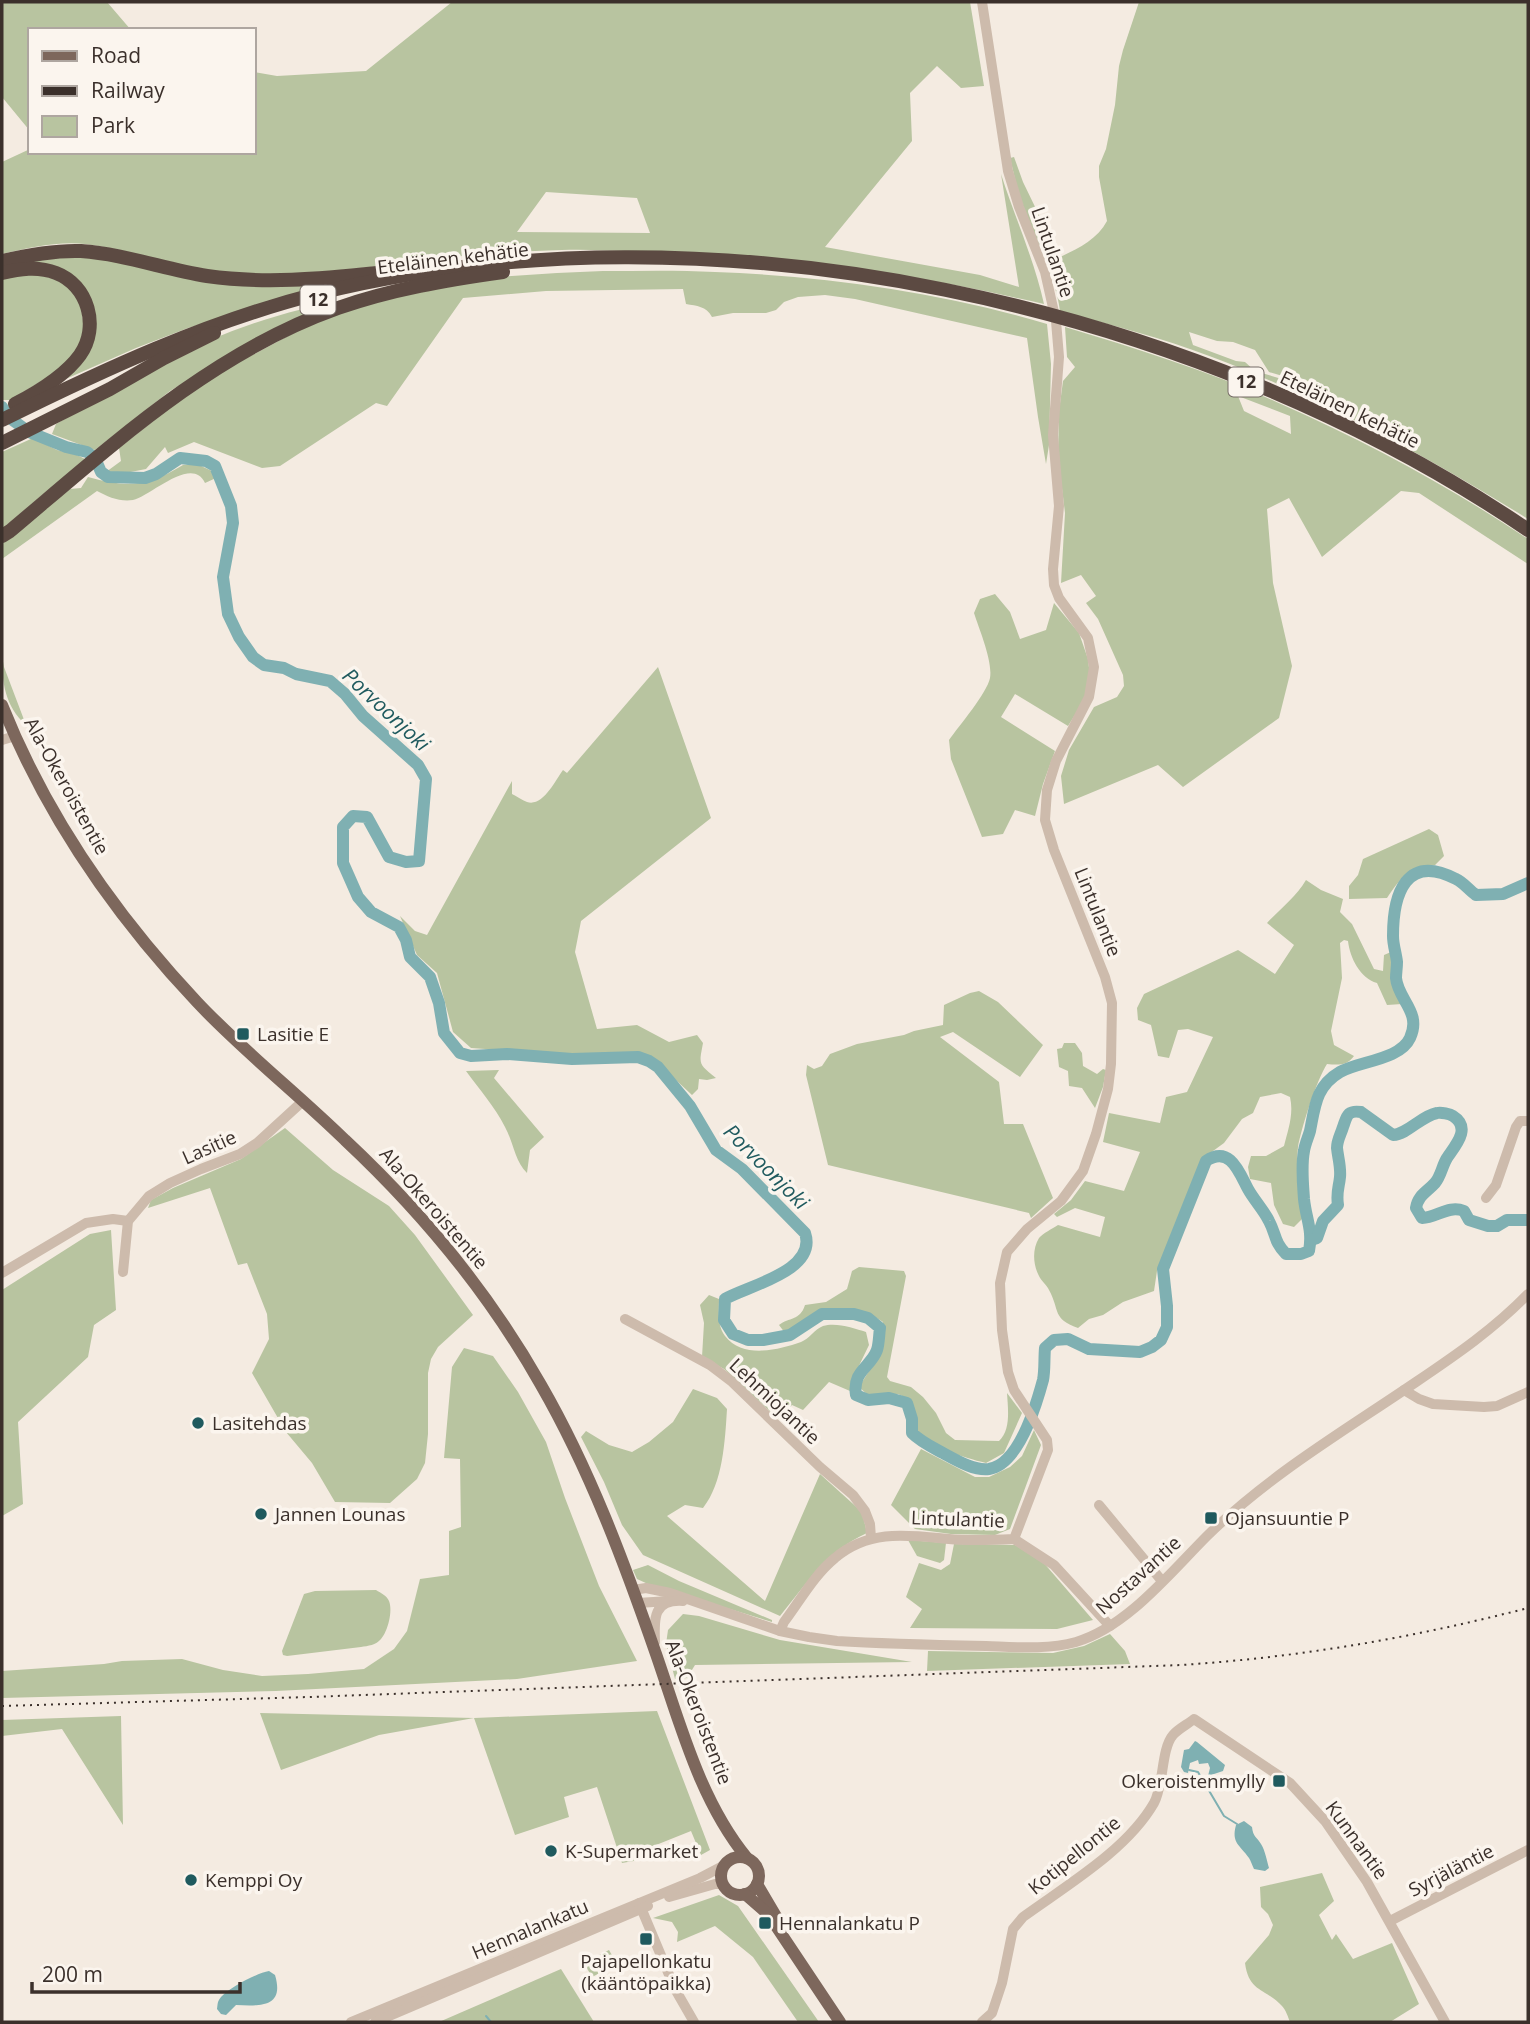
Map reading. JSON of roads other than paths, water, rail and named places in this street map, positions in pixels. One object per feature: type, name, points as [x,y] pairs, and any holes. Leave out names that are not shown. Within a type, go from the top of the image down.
[{"type":"highway","points":[[2,261],[43,253],[80,251],[127,258],[208,276],[291,280],[482,261],[543,262]]},
{"type":"highway","name":"Eteläinen kehätie","points":[[2,420],[26,403],[197,330],[277,305],[372,282],[467,267],[616,257],[743,261],[858,274],[941,290],[1094,328],[1197,363],[1314,411],[1377,442],[1528,530]]},
{"type":"highway","points":[[2,536],[177,394],[243,352],[309,319],[395,291],[543,262]]},
{"type":"highway","name":"Eteläinen kehätie","points":[[3,443],[196,342],[232,326],[343,294],[389,284],[543,262]]},
{"type":"highway","points":[[2,273],[32,269],[56,273],[67,279],[84,298],[88,310],[89,331],[81,353],[60,374],[26,403],[2,412]]},
{"type":"main road","name":"Ala-Okeroistentie","points":[[2,705],[8,738],[29,766],[84,860],[126,919],[200,1005],[346,1140],[417,1213],[468,1275],[500,1320],[541,1384],[602,1508],[688,1745],[718,1814],[747,1858]]},
{"type":"main road","name":"Ala-Okeroistentie","points":[[718,1814],[727,1863]]},
{"type":"main road","points":[[738,1856],[747,1858],[759,1872],[757,1884],[745,1894],[734,1894],[723,1884],[721,1877],[727,1863],[738,1856]]},
{"type":"main road","points":[[757,1884],[772,1906],[785,1937]]},
{"type":"main road","points":[[745,1894],[762,1908],[785,1937],[841,2022]]},
{"type":"street","name":"Lintulantie","points":[[780,1630],[823,1570],[853,1545],[871,1538],[909,1534],[952,1539],[1014,1539],[1048,1450],[1047,1440],[1014,1390],[1008,1371],[1002,1330],[1000,1283],[1007,1252],[1027,1229],[1062,1201],[1083,1171],[1108,1089],[1112,1003],[1105,977],[1054,850],[1045,820],[1047,790],[1056,761],[1089,697],[1094,667],[1088,638],[1059,598],[1054,585],[1059,506],[1053,435],[1058,374],[1057,331],[1049,287],[1008,171],[982,2]]},
{"type":"street","name":"Lasitie","points":[[128,1221],[149,1196],[201,1169],[240,1154],[257,1143],[303,1101]]},
{"type":"street","points":[[1486,1198],[1496,1185],[1516,1127],[1520,1121],[1528,1121]]},
{"type":"street","points":[[2,1273],[86,1223],[113,1219],[128,1221],[123,1272]]},
{"type":"street","name":"Nostavantie","points":[[635,1596],[646,1588],[670,1593],[780,1630],[837,1641],[1034,1647],[1076,1642],[1110,1626],[1130,1612],[1261,1489],[1293,1464],[1472,1344],[1528,1294]]},
{"type":"street","name":"Lehmiojantie","points":[[625,1318],[710,1365],[731,1381],[853,1495],[865,1511],[871,1538]]},
{"type":"street","points":[[1404,1390],[1433,1404],[1484,1407],[1497,1406],[1528,1392]]},
{"type":"street","points":[[1099,1505],[1163,1581]]},
{"type":"street","points":[[1014,1539],[1054,1565],[1110,1626]]},
{"type":"street","name":"Nostavantie","points":[[635,1596],[694,1602]]},
{"type":"street","points":[[657,1656],[654,1620],[658,1608],[671,1600]]},
{"type":"street","name":"Kunnantie","points":[[1194,1719],[1290,1783],[1325,1821],[1367,1882],[1445,2022]]},
{"type":"street","name":"Kotipellontie","points":[[982,2022],[992,2012],[1002,1983],[1013,1929],[1023,1917],[1113,1851],[1132,1832],[1155,1802],[1168,1744],[1173,1734],[1194,1719]]},
{"type":"street","name":"Syrjäläntie","points":[[1390,1921],[1528,1850]]},
{"type":"street","name":"Hennalankatu","points":[[351,2022],[377,2019],[640,1906],[727,1863]]},
{"type":"street","name":"Hennalankatu","points":[[640,1906],[693,1889],[723,1884]]},
{"type":"street","points":[[640,1906],[675,1989],[694,2022]]},
{"type":"water","points":[[1195,1741],[1225,1765],[1223,1771],[1208,1776],[1208,1763],[1199,1764],[1198,1760],[1190,1763],[1188,1773],[1184,1772],[1181,1767],[1184,1750],[1189,1749]]},
{"type":"water","points":[[1244,1821],[1252,1827],[1264,1849],[1269,1868],[1265,1871],[1254,1869],[1236,1840],[1236,1825]]},
{"type":"water","points":[[269,1971],[275,1975],[277,1986],[273,1999],[261,2005],[236,2005],[226,2015],[221,2014],[217,2009],[218,2003],[225,1993]]},
{"type":"waterway","name":"Porvoonjoki","points":[[2,407],[7,416],[29,432],[66,447],[87,452],[95,458],[101,472],[108,477],[145,478],[180,458],[206,461],[215,466],[231,506],[233,523],[223,577],[228,614],[239,637],[253,657],[264,665],[330,681],[363,716],[418,765],[426,779],[419,861],[406,862],[389,857],[367,817],[353,816],[343,827],[343,863],[358,897],[371,912],[399,927],[410,957],[430,977],[439,1003],[444,1033],[460,1053],[471,1056],[507,1054],[572,1059],[638,1057],[658,1067],[690,1106],[716,1150],[742,1169],[805,1233],[806,1246],[801,1258],[791,1267],[725,1299],[724,1320],[733,1334],[748,1340],[763,1340],[790,1335],[822,1314],[854,1314],[868,1318],[880,1328],[878,1345],[874,1356],[859,1375],[856,1395],[868,1400],[889,1398],[907,1403],[912,1419],[912,1433],[971,1467],[989,1469],[1000,1465],[1017,1445],[1031,1418],[1040,1391],[1044,1376],[1045,1348],[1054,1340],[1068,1339],[1089,1349],[1140,1352],[1161,1340],[1167,1327],[1163,1269],[1206,1161],[1221,1156],[1233,1163],[1267,1217],[1277,1242],[1286,1254],[1309,1251],[1309,1225],[1302,1175],[1304,1148],[1321,1090],[1340,1072],[1398,1051],[1410,1038],[1413,1029],[1411,1013],[1396,978],[1397,962],[1393,939],[1396,906],[1406,882],[1425,871],[1439,872],[1459,880],[1476,895],[1503,894],[1528,883]]},
{"type":"waterway","points":[[1311,1240],[1317,1238],[1323,1221],[1338,1205],[1338,1142],[1347,1117],[1356,1112],[1361,1112],[1393,1135],[1404,1132],[1437,1113],[1453,1116],[1459,1121],[1462,1131],[1457,1143],[1437,1180],[1417,1204],[1416,1208],[1422,1218],[1453,1209],[1464,1211],[1469,1220],[1488,1226],[1497,1226],[1507,1220],[1528,1220]]},
{"type":"waterway","points":[[1189,1770],[1198,1772],[1224,1816],[1237,1824]]},
{"type":"waterway","points":[[486,2016],[491,2022]]},
{"type":"railway","points":[[2,1706],[1181,1665],[1270,1657],[1356,1645],[1528,1608]]},
{"type":"place","name":"Lasitie E","points":[[243,1034]]},
{"type":"place","name":"Lasitehdas","points":[[198,1423]]},
{"type":"place","name":"Jannen Lounas","points":[[261,1514]]},
{"type":"place","name":"Ojansuuntie P","points":[[1211,1518]]},
{"type":"place","name":"Okeroistenmylly","points":[[1279,1781]]},
{"type":"place","name":"K-Supermarket","points":[[551,1851]]},
{"type":"place","name":"Kemppi Oy","points":[[191,1880]]},
{"type":"place","name":"Hennalankatu P","points":[[765,1923]]},
{"type":"place","name":"Pajapellonkatu (kääntöpaikka)","points":[[646,1939]]}]
